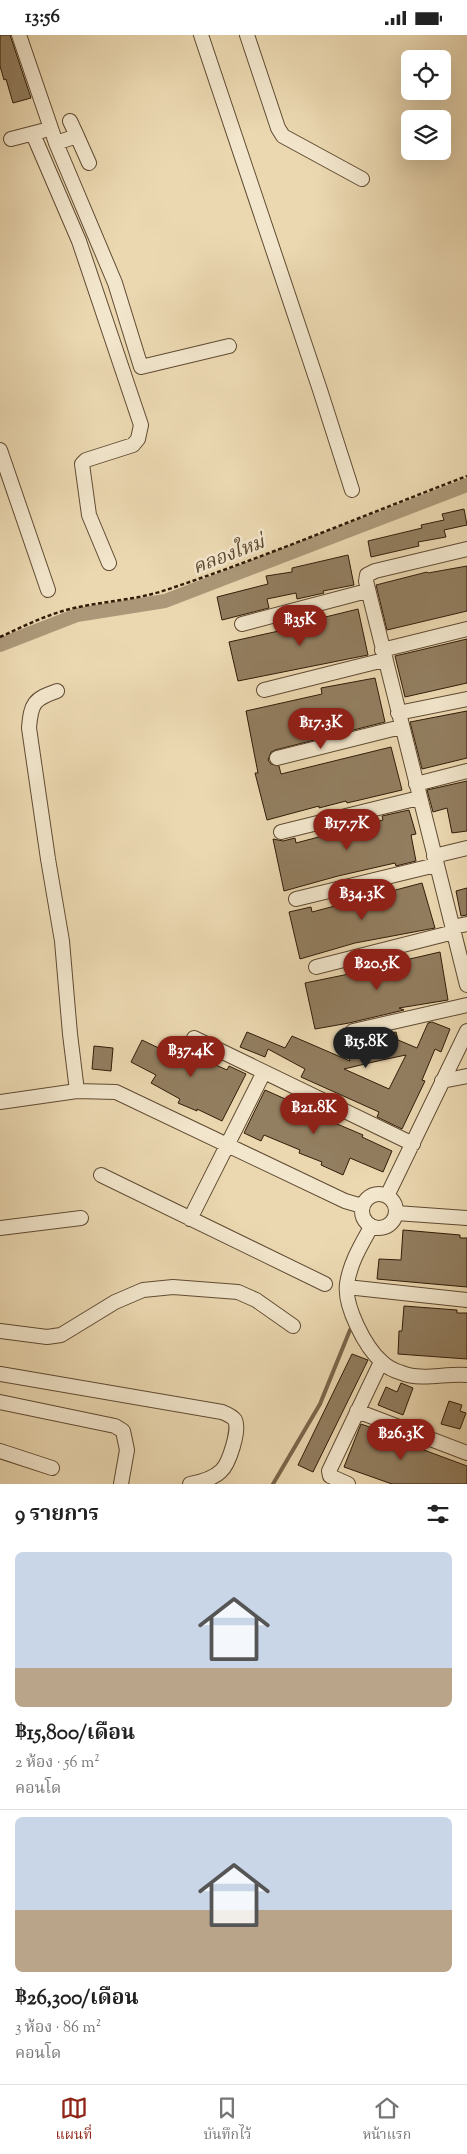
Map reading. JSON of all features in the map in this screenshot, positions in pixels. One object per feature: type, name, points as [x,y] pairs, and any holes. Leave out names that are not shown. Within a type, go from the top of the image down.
[{"type":"street","points":[[19,35],[56,143],[115,283],[141,367],[228,346]]},
{"type":"street","points":[[200,35],[352,490]]},
{"type":"street","points":[[247,35],[278,128],[283,136],[362,179]]},
{"type":"street","points":[[70,121],[89,163]]},
{"type":"street","points":[[11,139],[52,129]]},
{"type":"street","points":[[33,133],[79,241],[141,425],[138,439],[133,445],[86,460],[82,464],[89,515],[109,563]]},
{"type":"street","points":[[56,143],[77,136]]},
{"type":"street","points":[[0,450],[48,590]]},
{"type":"street","points":[[467,549],[374,571],[367,575],[366,581],[467,985]]},
{"type":"street","points":[[242,624],[367,591]]},
{"type":"street","points":[[264,690],[467,629]]},
{"type":"street","points":[[57,691],[36,701],[30,710],[29,728],[62,941],[77,1091]]},
{"type":"street","points":[[398,713],[467,699]]},
{"type":"street","points":[[277,759],[402,727]]},
{"type":"street","points":[[416,784],[467,771]]},
{"type":"street","points":[[281,832],[419,798]]},
{"type":"street","points":[[296,899],[435,860],[467,848]]},
{"type":"street","points":[[316,967],[453,930],[467,924]]},
{"type":"street","points":[[354,1031],[467,1005]]},
{"type":"street","points":[[387,1196],[467,1031]]},
{"type":"street","points":[[194,1038],[413,1144]]},
{"type":"street","points":[[190,1219],[264,1072]]},
{"type":"street","points":[[442,1081],[467,1076]]},
{"type":"street","points":[[0,1102],[77,1091],[116,1092],[345,1201],[362,1206]]},
{"type":"street","points":[[101,1175],[325,1285]]},
{"type":"street","points":[[373,1195],[387,1196],[392,1200],[396,1213],[394,1221],[387,1227],[379,1229],[371,1227],[364,1222],[361,1214],[362,1206],[366,1199],[373,1195]]},
{"type":"street","points":[[396,1213],[467,1217]]},
{"type":"street","points":[[0,1228],[81,1218]]},
{"type":"street","points":[[371,1227],[358,1250],[347,1287],[351,1312],[360,1330],[381,1362],[404,1374],[416,1376],[467,1375]]},
{"type":"street","points":[[0,1331],[47,1337],[61,1335],[115,1302],[143,1290],[173,1287],[238,1292],[256,1300],[293,1326]]},
{"type":"street","points":[[347,1287],[467,1300]]},
{"type":"street","points":[[348,1484],[330,1476],[329,1471],[381,1362]]},
{"type":"street","points":[[0,1374],[222,1412],[234,1418],[238,1427],[235,1441],[223,1469],[215,1476],[190,1484]]},
{"type":"street","points":[[0,1402],[114,1426],[123,1431],[127,1450],[121,1484]]},
{"type":"street","points":[[356,1411],[467,1453]]},
{"type":"street","points":[[0,1451],[52,1468]]},
{"type":"path","points":[[0,637],[47,616],[74,608],[145,597],[169,589],[304,540],[467,476]]},
{"type":"building","points":[[0,35],[10,35],[31,98],[13,103],[0,66]]},
{"type":"building","points":[[464,509],[467,525],[444,530],[446,537],[418,542],[419,546],[371,557],[368,541],[422,528],[421,525],[444,520],[442,514]]},
{"type":"building","points":[[348,555],[354,585],[323,591],[324,593],[297,599],[296,593],[267,599],[269,608],[222,620],[217,597],[268,584],[266,576],[292,572],[292,568]]},
{"type":"building","points":[[467,566],[467,611],[387,630],[376,585],[427,572]]},
{"type":"building","points":[[358,609],[368,655],[238,681],[229,642],[306,625],[305,622]]},
{"type":"building","points":[[467,639],[467,683],[405,697],[395,656]]},
{"type":"building","points":[[375,678],[385,722],[275,750],[271,752],[268,760],[271,764],[279,766],[281,774],[391,747],[402,790],[347,803],[346,801],[319,808],[319,806],[267,820],[255,773],[258,773],[246,711],[322,694],[321,688]]},
{"type":"building","points":[[467,711],[467,758],[422,769],[410,722]]},
{"type":"building","points":[[467,781],[467,831],[452,833],[447,808],[433,812],[427,790]]},
{"type":"building","points":[[409,810],[416,834],[411,835],[416,861],[396,866],[395,863],[284,891],[273,839],[283,841],[295,838],[296,843],[383,820],[382,816]]},
{"type":"building","points":[[422,883],[435,928],[355,943],[300,959],[289,912],[311,907],[312,912]]},
{"type":"building","points":[[467,888],[467,915],[461,916],[456,891]]},
{"type":"building","points":[[440,952],[448,1000],[399,1008],[404,1010],[315,1029],[305,983],[388,966],[388,964]]},
{"type":"building","points":[[432,1022],[450,1029],[441,1052],[435,1049],[422,1080],[425,1081],[402,1129],[377,1117],[379,1112],[301,1077],[305,1069],[268,1049],[265,1057],[240,1047],[247,1032],[285,1048],[292,1036],[350,1061],[346,1048],[377,1040],[377,1036],[396,1032],[398,1040],[417,1048],[428,1023]],"holes":[[[406,1055],[389,1089],[344,1069]]]},
{"type":"building","points":[[142,1040],[169,1053],[174,1043],[192,1052],[191,1054],[227,1070],[229,1066],[246,1074],[222,1121],[197,1109],[197,1111],[178,1103],[180,1099],[151,1083],[156,1075],[131,1062]]},
{"type":"building","points":[[94,1046],[113,1048],[111,1071],[92,1069]]},
{"type":"building","points":[[265,1090],[310,1110],[309,1112],[363,1135],[362,1137],[392,1151],[383,1172],[350,1158],[343,1175],[321,1165],[322,1162],[299,1153],[300,1150],[264,1135],[261,1141],[244,1133]]},
{"type":"building","points":[[403,1230],[460,1235],[460,1238],[467,1238],[467,1287],[377,1279],[379,1259],[401,1260]]},
{"type":"building","points":[[404,1306],[457,1310],[457,1313],[467,1313],[467,1359],[398,1354],[399,1331],[402,1331]]},
{"type":"building","points":[[352,1354],[368,1360],[313,1472],[298,1465]]},
{"type":"building","points":[[401,1383],[413,1388],[403,1415],[378,1405],[386,1387],[397,1392]]},
{"type":"building","points":[[449,1401],[462,1405],[460,1411],[466,1413],[460,1429],[441,1424]]},
{"type":"building","points":[[361,1424],[406,1440],[405,1443],[467,1466],[467,1484],[392,1484],[344,1467]]},
{"type":"waterway","name":"คลองใหม่","points":[[0,645],[77,615],[165,601],[467,485]]},
{"type":"waterway","points":[[273,1484],[320,1404],[350,1330]]}]
